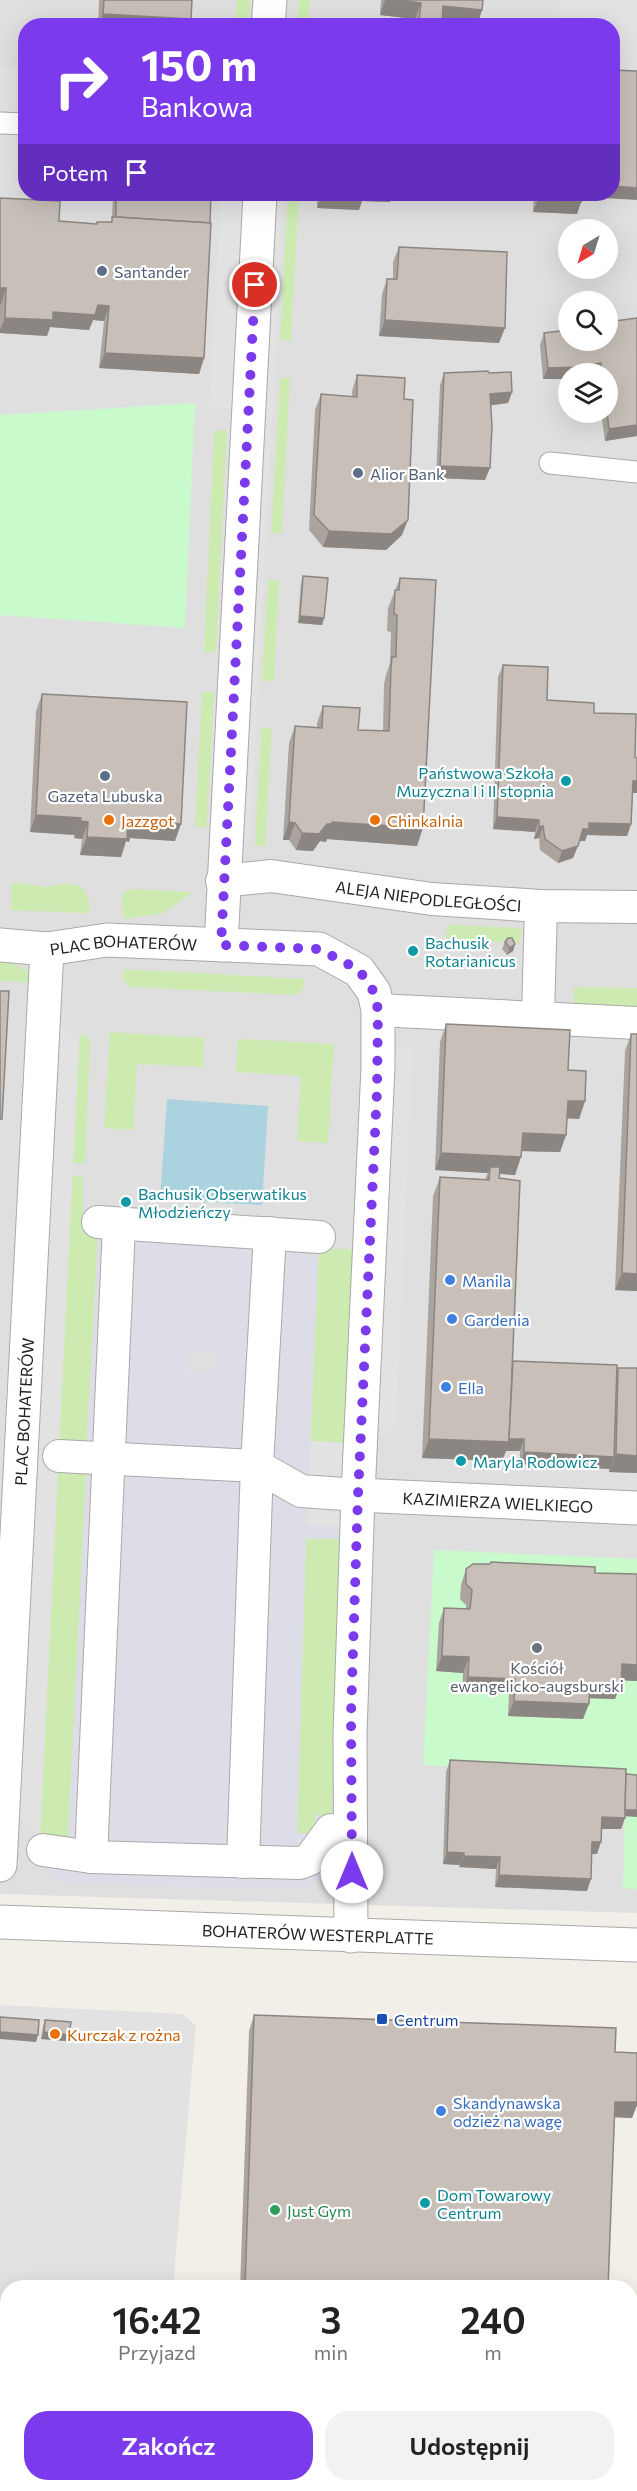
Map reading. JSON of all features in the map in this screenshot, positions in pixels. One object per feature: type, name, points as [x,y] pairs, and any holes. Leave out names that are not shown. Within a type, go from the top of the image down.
[{"type":"street","points":[[269,18],[270,0]]},
{"type":"street","points":[[221,945],[222,881],[260,201]]},
{"type":"street","name":"ALEJA NIEPODLEGŁOŚCI","points":[[222,881],[272,876],[432,898],[541,906],[637,907]]},
{"type":"street","points":[[537,1018],[541,906]]},
{"type":"street","name":"PLAC BOHATERÓW","points":[[0,1865],[10,1483],[46,949],[107,940],[319,949],[359,970],[374,992],[378,1010],[377,1091],[358,1495],[350,1736],[351,1936]]},
{"type":"street","points":[[0,945],[46,949]]},
{"type":"street","points":[[378,1010],[637,1023]]},
{"type":"street","points":[[91,1857],[108,1458],[108,1224],[319,1237]]},
{"type":"street","points":[[243,1862],[257,1466],[270,1233]]},
{"type":"street","points":[[59,1456],[257,1466],[301,1491],[358,1495]]},
{"type":"street","name":"KAZIMIERZA WIELKIEGO","points":[[358,1495],[637,1508]]},
{"type":"street","points":[[43,1850],[91,1857],[300,1863],[310,1859],[331,1830]]},
{"type":"street","name":"BOHATERÓW WESTERPLATTE","points":[[0,1922],[637,1945]]},
{"type":"lane","points":[[0,123],[18,124]]},
{"type":"lane","points":[[550,463],[637,472]]},
{"type":"shaded area","points":[[0,0],[637,0],[637,1913],[0,1894]]},
{"type":"shaded area","points":[[560,0],[637,0],[637,75],[620,72],[620,18],[558,18]]},
{"type":"shaded area","points":[[0,66],[18,67],[18,187],[0,186]]},
{"type":"shaded area","points":[[221,201],[284,201],[250,841],[225,839],[247,410],[209,406]]},
{"type":"shaded area","points":[[53,1015],[79,1042],[40,1837],[13,1811]]},
{"type":"shaded area","points":[[413,1042],[396,1426],[362,1450],[378,1067]]},
{"type":"shaded area","points":[[98,1237],[319,1237],[307,1525],[341,1527],[341,1539],[306,1539],[297,1833],[315,1834],[315,1815],[332,1815],[328,1862],[320,1879],[304,1889],[62,1883],[53,1877],[43,1850],[68,1838]],"holes":[[[189,1352],[216,1353],[215,1372],[188,1371]]]},
{"type":"shaded area","points":[[310,1441],[344,1443],[341,1527],[306,1525]]},
{"type":"shaded area","points":[[0,2005],[183,2014],[196,2026],[174,2280],[0,2280]]},
{"type":"green space","points":[[237,0],[250,0],[249,18],[236,18]]},
{"type":"green space","points":[[299,0],[310,0],[309,18],[298,18]]},
{"type":"green space","points":[[288,201],[299,201],[291,341],[280,339]]},
{"type":"green space","points":[[280,378],[290,378],[282,533],[271,533]]},
{"type":"green space","points":[[195,403],[185,628],[0,615],[0,415]]},
{"type":"green space","points":[[227,430],[216,652],[204,652],[214,431]]},
{"type":"green space","points":[[268,580],[279,580],[274,681],[262,681]]},
{"type":"green space","points":[[202,692],[214,692],[207,827],[195,827]]},
{"type":"green space","points":[[261,728],[272,728],[265,846],[255,846]]},
{"type":"green space","points":[[21,883],[46,887],[63,884],[76,885],[87,895],[89,913],[11,910],[11,884]]},
{"type":"green space","points":[[132,889],[193,892],[163,913],[124,919],[122,899],[124,892]]},
{"type":"green space","points":[[447,925],[521,928],[520,943],[446,940]]},
{"type":"green space","points":[[0,963],[10,963],[29,971],[31,983],[0,981]]},
{"type":"green space","points":[[123,969],[304,979],[303,988],[297,995],[129,987],[122,979]]},
{"type":"green space","points":[[574,987],[637,988],[637,1011],[574,1010]]},
{"type":"green space","points":[[110,1032],[204,1038],[203,1067],[137,1064],[133,1130],[104,1128]]},
{"type":"green space","points":[[80,1033],[90,1039],[85,1163],[73,1163]]},
{"type":"green space","points":[[238,1039],[334,1044],[328,1143],[297,1141],[301,1076],[236,1072]]},
{"type":"green space","points":[[72,1176],[83,1177],[83,1232],[89,1237],[98,1237],[86,1450],[59,1449]]},
{"type":"green space","points":[[319,1248],[353,1250],[344,1443],[310,1441]]},
{"type":"green space","points":[[58,1461],[87,1462],[68,1839],[40,1837]]},
{"type":"green space","points":[[306,1538],[341,1539],[332,1815],[315,1834],[297,1833]]},
{"type":"green space","points":[[434,1550],[637,1559],[637,1889],[623,1888],[626,1775],[423,1765]]},
{"type":"water","points":[[167,1099],[268,1106],[262,1205],[160,1199]]},
{"type":"building","points":[[104,0],[192,0],[191,18],[103,14]]},
{"type":"building","points":[[393,0],[483,0],[482,10],[443,6],[442,18],[419,18],[421,3]]},
{"type":"building","points":[[620,70],[637,71],[637,188],[620,187]]},
{"type":"building","name":"Santander","points":[[0,198],[18,199],[18,201],[60,201],[59,221],[97,224],[97,222],[112,222],[112,217],[117,217],[211,223],[204,358],[105,353],[109,306],[98,305],[95,315],[53,312],[53,320],[5,318],[6,288],[0,288]]},
{"type":"building","points":[[116,201],[211,201],[210,223],[116,217]]},
{"type":"building","points":[[399,247],[507,252],[505,328],[385,320],[387,279],[397,279]]},
{"type":"building","points":[[637,318],[637,425],[609,429],[608,423],[618,423],[618,363],[558,363],[558,368],[548,368],[544,333],[558,331],[558,351],[618,351],[618,321]]},
{"type":"building","points":[[488,371],[489,373],[511,372],[512,392],[490,394],[492,426],[490,468],[440,466],[444,373]]},
{"type":"building","name":"Alior Bank","points":[[357,375],[405,378],[404,399],[413,400],[408,520],[391,534],[329,531],[314,515],[321,394],[357,397]]},
{"type":"building","points":[[303,576],[328,578],[324,618],[300,616]]},
{"type":"building","points":[[400,578],[436,580],[423,828],[332,822],[332,824],[327,824],[319,834],[302,833],[295,823],[289,822],[295,726],[322,728],[323,706],[360,708],[358,730],[389,731],[391,667],[392,657],[396,657],[395,590],[399,590]]},
{"type":"building","name":"Państwowa Szkoła Muzyczna I i II stopnia","points":[[503,665],[548,667],[547,700],[594,703],[594,713],[636,714],[637,781],[633,781],[631,824],[589,823],[589,829],[583,829],[578,846],[562,851],[545,839],[543,826],[539,827],[539,820],[497,817]]},
{"type":"building","name":"Gazeta Lubuska","points":[[42,694],[187,702],[181,824],[135,820],[135,824],[128,824],[127,839],[87,837],[88,822],[80,821],[81,818],[36,815]]},
{"type":"building","points":[[508,938],[512,938],[515,944],[510,948],[505,942]]},
{"type":"building","points":[[0,991],[9,991],[2,1119],[0,1119]]},
{"type":"building","points":[[446,1024],[570,1030],[568,1070],[586,1071],[585,1101],[568,1101],[566,1135],[523,1133],[521,1157],[441,1153]]},
{"type":"building","points":[[631,1034],[637,1034],[637,1274],[622,1273]]},
{"type":"building","points":[[490,1167],[500,1167],[499,1178],[520,1181],[509,1442],[429,1439],[440,1177],[489,1180]]},
{"type":"building","points":[[513,1361],[617,1365],[614,1457],[524,1452],[524,1439],[509,1439]]},
{"type":"building","points":[[618,1368],[637,1368],[637,1456],[616,1454]]},
{"type":"building","name":"Kościół ewangelicko-augsburski","points":[[491,1562],[595,1567],[595,1573],[637,1574],[637,1665],[622,1664],[621,1684],[590,1683],[589,1704],[514,1701],[515,1679],[468,1677],[469,1657],[442,1656],[444,1608],[470,1609],[472,1590],[466,1584],[466,1569],[473,1564],[490,1564]]},
{"type":"building","points":[[450,1760],[626,1769],[625,1818],[602,1817],[601,1842],[592,1842],[591,1879],[499,1875],[500,1857],[464,1856],[464,1853],[447,1852]]},
{"type":"building","points":[[626,1774],[637,1775],[637,1810],[625,1810]]},
{"type":"building","name":"Dom Towarowy Centrum","points":[[254,2015],[616,2028],[615,2052],[637,2053],[637,2102],[615,2102],[608,2280],[245,2280]]},
{"type":"building","points":[[0,2017],[39,2020],[38,2035],[0,2032]]},
{"type":"building","points":[[45,2020],[71,2022],[69,2035],[44,2032]]},
{"type":"place","name":"Santander","points":[[102,271]]},
{"type":"place","name":"Alior Bank","points":[[358,473]]},
{"type":"place","name":"Gazeta Lubuska","points":[[105,776]]},
{"type":"place","name":"Państwowa Szkoła Muzyczna I i II stopnia","points":[[566,781]]},
{"type":"place","name":"Jazzgot","points":[[109,820]]},
{"type":"place","name":"Chinkalnia","points":[[375,820]]},
{"type":"place","name":"Bachusik Rotarianicus","points":[[413,951]]},
{"type":"place","name":"Bachusik Obserwatikus Młodzieńczy","points":[[126,1202]]},
{"type":"place","name":"Manila","points":[[450,1280]]},
{"type":"place","name":"Gardenia","points":[[452,1319]]},
{"type":"place","name":"Ella","points":[[446,1387]]},
{"type":"place","name":"Maryla Rodowicz","points":[[461,1461]]},
{"type":"place","name":"Kościół ewangelicko-augsburski","points":[[537,1648]]},
{"type":"place","name":"Centrum","points":[[382,2019]]},
{"type":"place","name":"Kurczak z rożna","points":[[55,2034]]},
{"type":"place","name":"Skandynawska odzież na wagę","points":[[441,2111]]},
{"type":"place","name":"Dom Towarowy Centrum","points":[[425,2203]]},
{"type":"place","name":"Just Gym","points":[[275,2210]]},
{"type":"route","points":[[255,285],[222,881],[221,945],[319,949],[359,970],[374,992],[378,1010],[378,1067],[362,1450],[358,1495],[350,1736],[352,1872]]}]
